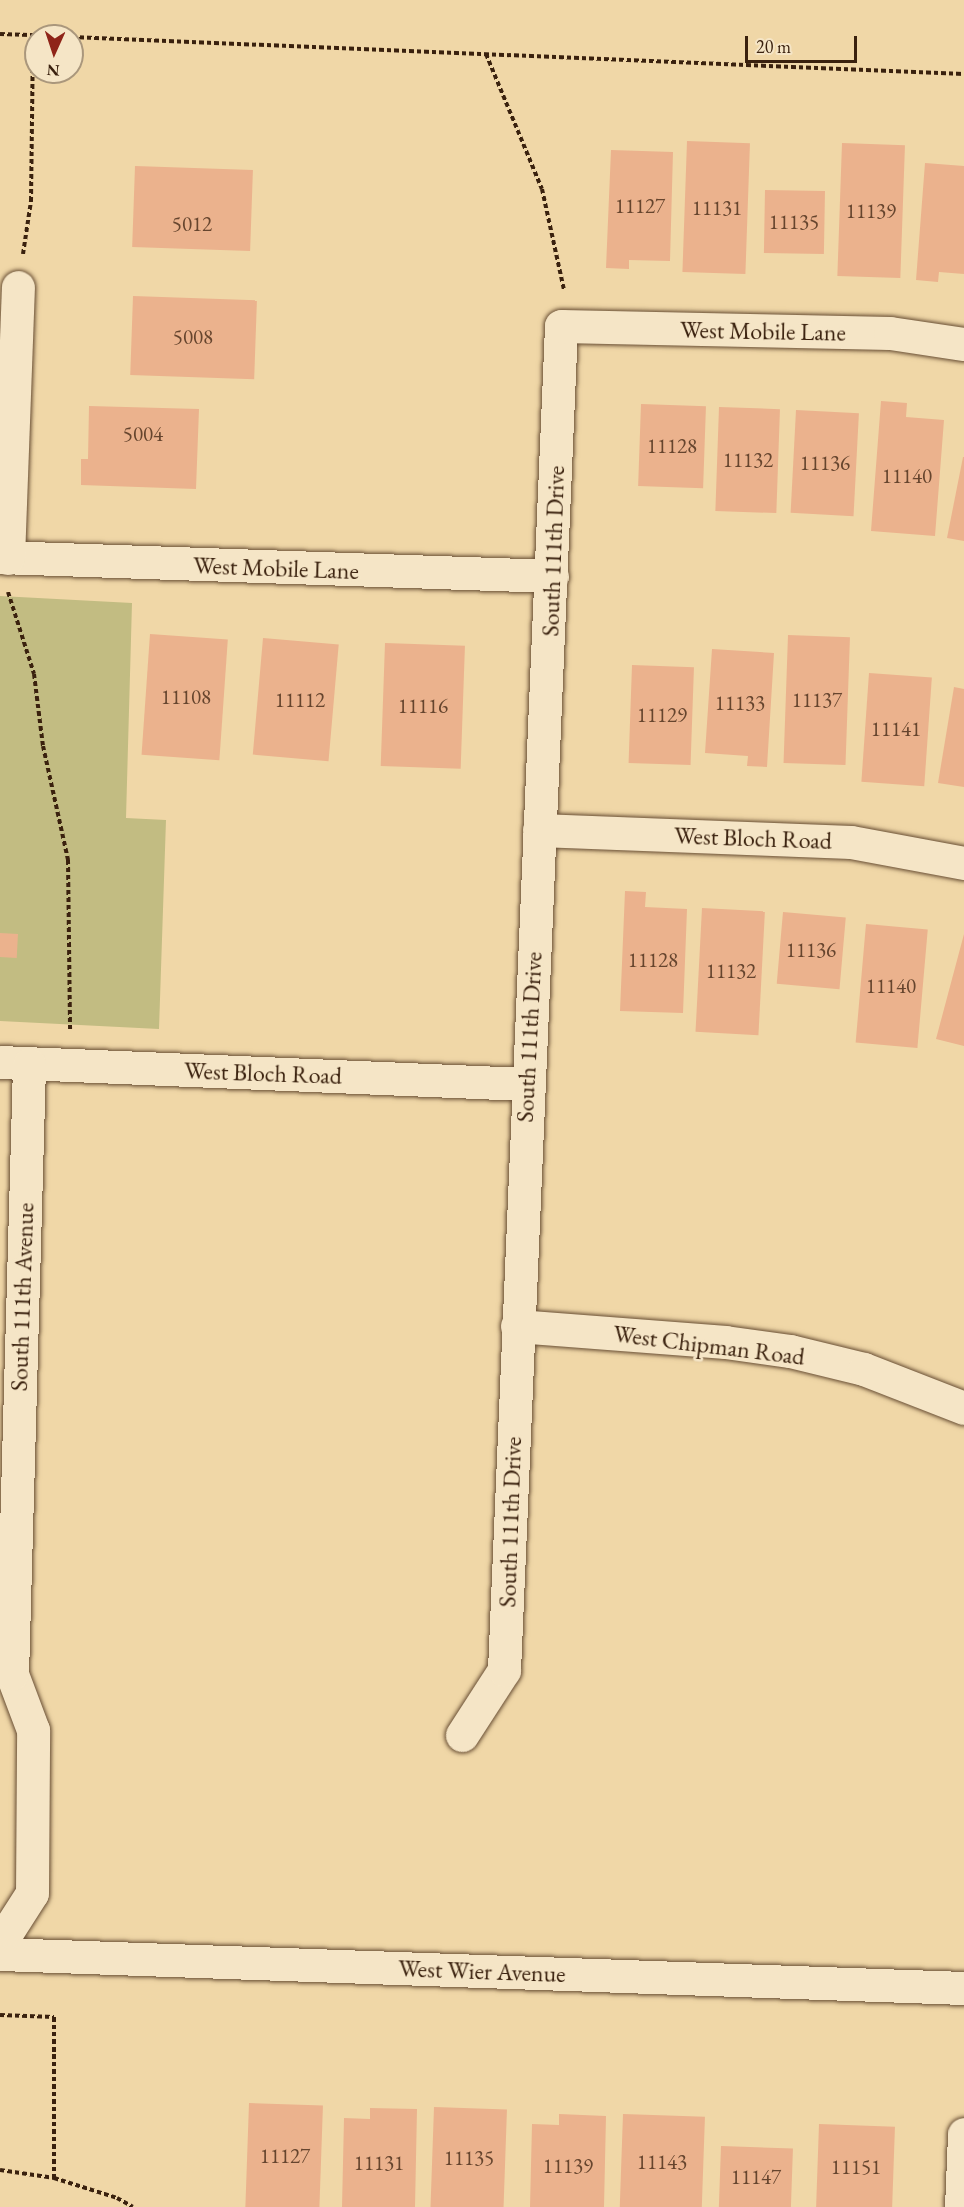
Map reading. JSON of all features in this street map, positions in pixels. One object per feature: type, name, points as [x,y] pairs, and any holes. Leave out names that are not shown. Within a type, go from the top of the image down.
[{"type":"street","points":[[4,557],[18,287]]},
{"type":"street","name":"West Mobile Lane","points":[[561,326],[890,333],[964,344]]},
{"type":"street","name":"South 111th Drive","points":[[462,1735],[504,1670],[526,1084],[552,576],[561,326]]},
{"type":"street","name":"West Mobile Lane","points":[[4,557],[552,576]]},
{"type":"street","name":"West Bloch Road","points":[[539,830],[851,842],[964,863]]},
{"type":"street","name":"West Bloch Road","points":[[14,1063],[526,1084]]},
{"type":"street","name":"South 111th Avenue","points":[[0,1943],[32,1893],[33,1730],[6,1683],[14,1063]]},
{"type":"street","name":"West Chipman Road","points":[[517,1326],[725,1342],[790,1351],[864,1369],[964,1408]]},
{"type":"street","name":"West Wier Avenue","points":[[0,1954],[964,1988]]},
{"type":"street","points":[[961,2207],[964,2134]]},
{"type":"path","points":[[0,34],[24,35]]},
{"type":"path","points":[[84,37],[964,74]]},
{"type":"path","points":[[486,54],[542,189],[566,297],[561,326]]},
{"type":"path","points":[[18,287],[31,201],[32,84]]},
{"type":"path","points":[[17,589],[7,588],[9,600],[24,634],[34,674],[43,746],[68,860],[70,1033],[76,1066]]},
{"type":"path","points":[[0,2015],[54,2017],[54,2178]]},
{"type":"path","points":[[0,2170],[54,2178],[117,2198],[133,2207]]},
{"type":"shaded area","points":[[0,596],[132,603],[126,818],[166,820],[159,1029],[0,1021]]},
{"type":"building","points":[[687,141],[750,143],[745,274],[682,272]]},
{"type":"building","points":[[842,143],[905,145],[900,278],[837,276]]},
{"type":"building","points":[[611,150],[673,152],[670,261],[629,260],[629,269],[606,268]]},
{"type":"building","points":[[925,163],[964,166],[964,274],[939,272],[938,282],[916,280]]},
{"type":"building","points":[[135,166],[253,170],[250,251],[132,247]]},
{"type":"building","points":[[765,190],[825,191],[824,254],[764,253]]},
{"type":"building","points":[[133,296],[257,300],[254,379],[130,375]]},
{"type":"building","points":[[881,401],[907,403],[906,417],[944,420],[935,536],[871,531]]},
{"type":"building","points":[[641,404],[706,406],[703,488],[638,486]]},
{"type":"building","points":[[89,406],[199,409],[196,489],[81,485],[81,459],[88,459]]},
{"type":"building","points":[[719,407],[780,409],[776,513],[715,511]]},
{"type":"building","points":[[796,410],[859,413],[854,516],[791,513]]},
{"type":"building","points":[[964,457],[964,541],[947,538]]},
{"type":"building","points":[[150,634],[228,639],[219,760],[142,755]]},
{"type":"building","points":[[788,635],[850,637],[845,765],[784,763]]},
{"type":"building","points":[[263,638],[339,645],[329,761],[253,755]]},
{"type":"building","points":[[385,643],[465,646],[461,769],[381,766]]},
{"type":"building","points":[[712,649],[774,653],[767,767],[747,766],[748,756],[705,753]]},
{"type":"building","points":[[632,665],[694,667],[691,765],[629,763]]},
{"type":"building","points":[[869,673],[932,677],[924,786],[861,782]]},
{"type":"building","points":[[954,687],[964,689],[964,787],[938,783]]},
{"type":"building","points":[[625,891],[646,892],[645,907],[687,909],[683,1013],[620,1011]]},
{"type":"building","points":[[702,908],[765,911],[758,1035],[696,1032]]},
{"type":"building","points":[[783,912],[846,917],[839,989],[777,984]]},
{"type":"building","points":[[866,924],[928,929],[917,1048],[856,1043]]},
{"type":"building","points":[[0,933],[18,934],[17,958],[0,957]]},
{"type":"building","points":[[964,934],[964,1046],[936,1039]]},
{"type":"building","points":[[249,2103],[323,2106],[319,2207],[245,2207]]},
{"type":"building","points":[[434,2107],[507,2110],[504,2207],[431,2207]]},
{"type":"building","points":[[370,2108],[417,2109],[415,2207],[342,2207],[344,2118],[370,2119]]},
{"type":"building","points":[[559,2114],[606,2116],[604,2207],[530,2207],[532,2124],[559,2125]]},
{"type":"building","points":[[623,2114],[705,2117],[702,2207],[620,2207]]},
{"type":"building","points":[[819,2124],[895,2127],[892,2207],[816,2207]]},
{"type":"building","points":[[721,2146],[793,2149],[791,2207],[719,2207]]}]
